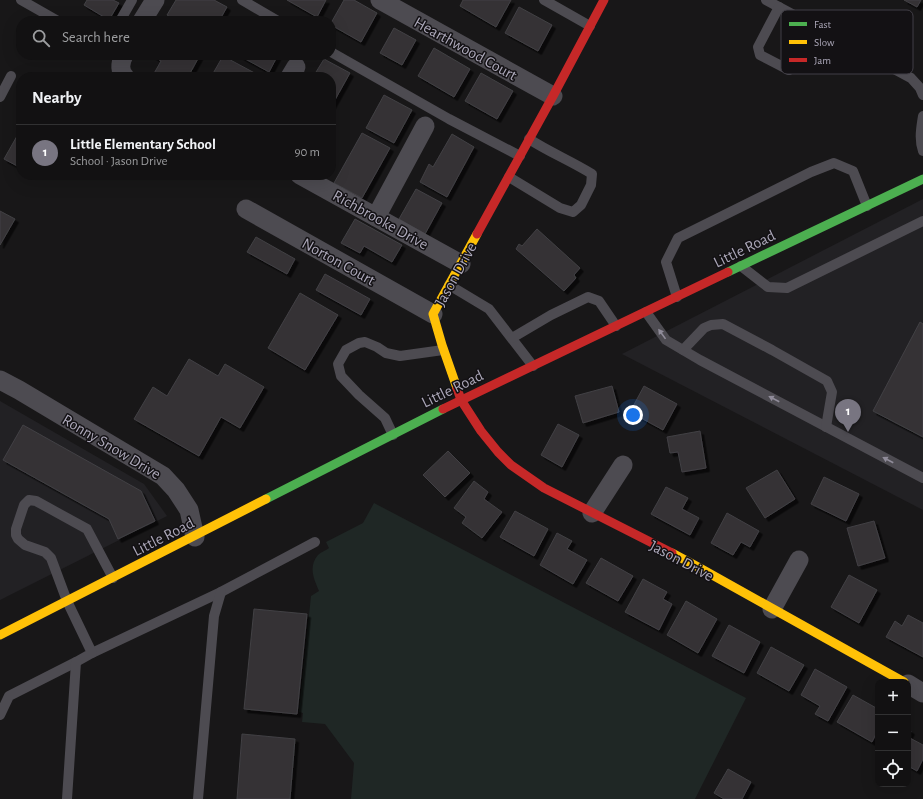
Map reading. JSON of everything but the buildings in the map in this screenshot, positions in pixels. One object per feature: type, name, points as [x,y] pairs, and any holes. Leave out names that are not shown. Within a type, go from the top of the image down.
[{"type":"street","points":[[145,16],[155,0]]},
{"type":"street","name":"Hearthwood Court","points":[[380,0],[553,96]]},
{"type":"street","name":"Jason Drive","points":[[604,0],[509,177],[433,314],[461,400],[480,431],[498,452],[511,465],[544,488],[698,567],[899,679]]},
{"type":"street","points":[[122,60],[120,69],[122,72]]},
{"type":"street","points":[[376,217],[425,126]]},
{"type":"street","name":"Little Road","points":[[0,636],[461,400],[923,179]]},
{"type":"street","name":"Richbrooke Drive","points":[[309,180],[461,264]]},
{"type":"street","name":"Norton Court","points":[[246,209],[433,314]]},
{"type":"street","name":"Ronny Snow Drive","points":[[0,380],[163,476],[176,490],[190,510],[195,537]]},
{"type":"street","points":[[592,513],[623,465]]},
{"type":"street","points":[[772,609],[800,560]]},
{"type":"street","points":[[911,686],[923,693]]},
{"type":"lane","points":[[21,0],[49,16]]},
{"type":"lane","points":[[123,16],[132,0]]},
{"type":"lane","points":[[242,0],[269,16]]},
{"type":"lane","points":[[544,0],[590,26]]},
{"type":"lane","points":[[766,0],[785,10]]},
{"type":"lane","points":[[779,7],[758,47],[760,55],[781,67]]},
{"type":"lane","points":[[336,55],[449,119],[520,156]]},
{"type":"lane","points":[[904,74],[911,78],[920,88],[923,95]]},
{"type":"lane","points":[[0,97],[11,76]]},
{"type":"lane","points":[[923,116],[921,129],[921,146],[923,151]]},
{"type":"lane","points":[[509,177],[560,208],[573,212],[581,205],[592,185],[592,174],[529,139]]},
{"type":"lane","points":[[677,297],[666,262],[678,238],[811,172],[834,163],[853,171],[867,206]]},
{"type":"lane","points":[[741,266],[768,288],[787,288],[923,221]]},
{"type":"lane","points":[[449,285],[489,309],[533,366]]},
{"type":"lane","points":[[512,338],[551,315],[588,297],[599,301],[616,326]]},
{"type":"lane","points":[[646,312],[666,340],[700,360],[923,478]]},
{"type":"lane","points":[[683,350],[704,328],[711,325],[723,324],[772,350],[827,381],[832,392],[826,427]]},
{"type":"lane","points":[[393,435],[385,418],[359,395],[341,376],[338,364],[346,350],[359,343],[365,342],[386,353],[400,356],[444,350]]},
{"type":"lane","points":[[92,653],[67,601],[51,558],[45,552],[25,545],[16,535],[16,529],[24,505],[29,500],[36,501],[87,529],[113,578]]},
{"type":"lane","points":[[0,715],[9,696],[92,653],[221,592],[315,542]]},
{"type":"lane","points":[[198,799],[214,616],[221,592]]},
{"type":"lane","points":[[67,799],[76,662]]},
{"type":"shaded area","points":[[923,199],[923,510],[622,354]]},
{"type":"shaded area","points":[[0,401],[144,484],[167,516],[0,600]]},
{"type":"shaded area","points":[[374,503],[746,698],[695,799],[351,799],[354,763],[325,724],[302,722],[303,713],[299,712],[311,596],[319,591],[313,573],[313,564],[320,553],[329,548],[326,542],[363,523]]},
{"type":"traffic: fast","points":[[728,272],[923,179]]},
{"type":"traffic: fast","points":[[266,499],[443,409]]},
{"type":"traffic: slow","points":[[457,388],[433,314],[477,234]]},
{"type":"traffic: slow","points":[[0,635],[266,499]]},
{"type":"traffic: slow","points":[[672,553],[899,679]]},
{"type":"traffic: jam","points":[[477,234],[604,0]]},
{"type":"traffic: jam","points":[[443,409],[728,272]]},
{"type":"traffic: jam","points":[[457,388],[461,400],[481,431],[511,465],[544,488],[672,553]]},
{"type":"place","name":"Little Elementary School","points":[[848,432]]}]
